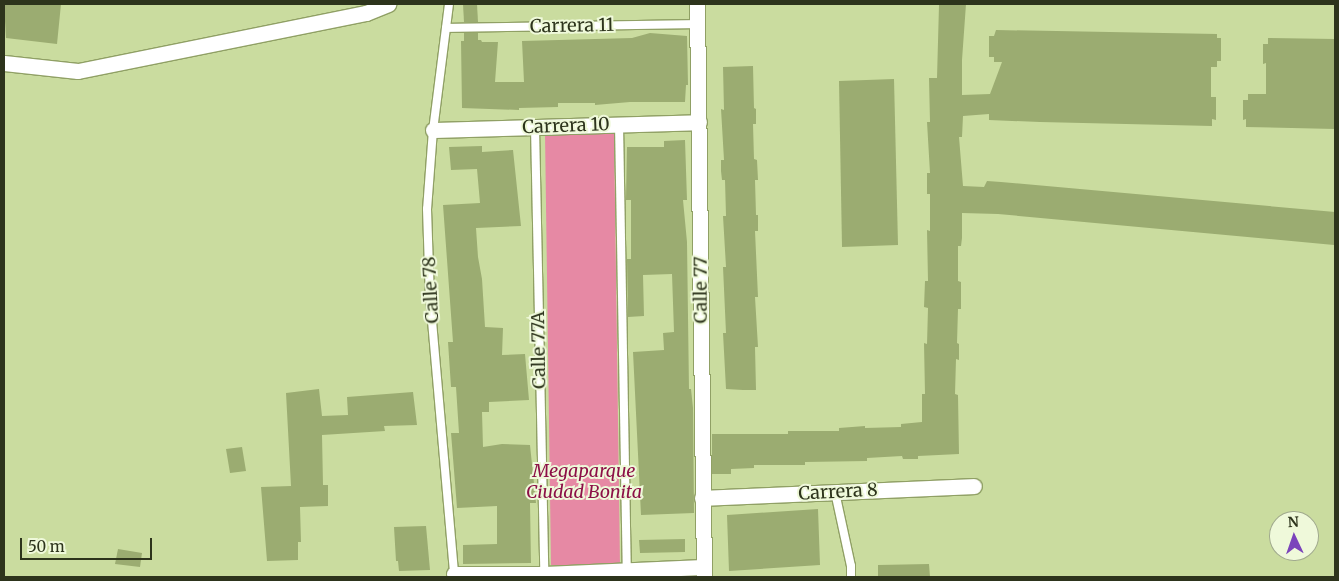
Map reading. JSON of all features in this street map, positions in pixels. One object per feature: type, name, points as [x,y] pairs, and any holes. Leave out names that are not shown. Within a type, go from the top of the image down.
[{"type":"street","points":[[4,63],[78,71],[366,13],[383,4]]},
{"type":"street","name":"Calle 77","points":[[697,4],[700,122],[704,572]]},
{"type":"street","name":"Carrera 10","points":[[433,130],[700,122]]},
{"type":"street","name":"Carrera 8","points":[[702,498],[974,486]]},
{"type":"street","points":[[454,576],[627,570],[704,572]]},
{"type":"lane","name":"Calle 78","points":[[449,4],[433,130],[427,209],[430,298],[454,576]]},
{"type":"lane","name":"Carrera 11","points":[[446,28],[697,24]]},
{"type":"lane","points":[[619,124],[627,570]]},
{"type":"lane","name":"Calle 77A","points":[[535,126],[544,574]]},
{"type":"lane","points":[[835,492],[851,566],[851,577]]},
{"type":"green space","name":"Megaparque Ciudad Bonita","points":[[614,132],[620,565],[551,565],[545,133]]},
{"type":"building","points":[[4,4],[61,4],[57,44],[6,38]]},
{"type":"building","points":[[463,4],[477,4],[478,22],[464,22]]},
{"type":"building","points":[[966,4],[962,60],[962,95],[990,94],[1002,62],[994,62],[994,57],[989,57],[989,36],[994,36],[996,30],[1217,34],[1217,38],[1221,38],[1221,61],[1217,61],[1217,67],[1211,67],[1211,97],[1216,97],[1216,120],[1212,119],[1212,126],[989,120],[989,114],[963,116],[962,137],[959,137],[963,186],[984,187],[987,181],[1335,212],[1334,245],[998,214],[962,213],[962,238],[961,246],[958,246],[958,281],[961,282],[961,309],[958,309],[957,343],[959,344],[959,360],[956,359],[955,394],[958,395],[959,454],[918,456],[918,459],[903,459],[902,456],[867,458],[867,461],[805,462],[805,465],[754,465],[754,468],[731,469],[731,474],[712,474],[712,434],[788,434],[788,431],[839,431],[839,428],[865,426],[865,428],[901,427],[901,424],[922,422],[922,394],[925,394],[924,343],[927,344],[928,308],[924,307],[925,281],[928,281],[927,230],[930,231],[930,194],[927,194],[927,173],[930,173],[927,122],[930,122],[929,78],[937,78],[939,5]]},
{"type":"building","points":[[464,33],[478,33],[478,40],[482,42],[498,42],[495,82],[524,82],[522,41],[632,38],[650,33],[687,36],[688,85],[686,85],[685,102],[630,102],[595,105],[595,103],[558,103],[558,107],[519,108],[519,110],[462,108],[461,41],[464,41]]},
{"type":"building","points":[[1268,38],[1335,39],[1335,129],[1246,127],[1246,119],[1243,120],[1243,100],[1248,100],[1248,94],[1266,94],[1266,63],[1263,64],[1263,44],[1268,44]]},
{"type":"building","points":[[753,66],[754,108],[756,109],[756,124],[753,124],[754,159],[757,160],[758,180],[755,180],[758,231],[755,231],[758,297],[755,297],[758,347],[755,347],[756,390],[743,390],[726,389],[723,333],[726,333],[723,267],[726,267],[723,216],[726,216],[725,180],[722,180],[721,171],[721,160],[724,160],[721,109],[724,110],[723,67]]},
{"type":"building","points":[[894,79],[898,245],[842,247],[839,81]]},
{"type":"building","points":[[685,140],[687,200],[683,200],[687,242],[689,389],[691,389],[693,408],[694,513],[641,515],[633,352],[664,350],[663,333],[674,332],[672,274],[643,275],[644,316],[628,317],[627,259],[631,259],[631,200],[626,200],[627,147],[664,147],[664,141]]},
{"type":"building","points":[[482,146],[482,152],[513,150],[521,226],[476,228],[485,327],[503,328],[502,355],[525,354],[529,400],[489,402],[489,412],[482,412],[483,447],[502,444],[530,445],[536,503],[530,503],[531,563],[463,564],[463,545],[497,544],[497,506],[457,508],[451,433],[459,433],[456,387],[451,387],[448,342],[453,342],[443,205],[480,203],[477,169],[451,170],[449,147]]},
{"type":"building","points":[[319,389],[322,416],[348,415],[347,397],[413,392],[417,425],[384,426],[385,431],[322,435],[323,485],[328,485],[328,506],[300,507],[301,542],[298,542],[298,560],[267,561],[261,487],[291,486],[286,393]]},
{"type":"building","points":[[242,447],[246,471],[230,473],[226,449]]},
{"type":"building","points":[[818,509],[820,565],[729,571],[727,515]]},
{"type":"building","points":[[426,526],[430,570],[399,571],[398,561],[396,561],[394,527]]},
{"type":"building","points":[[685,539],[685,552],[640,553],[639,540]]},
{"type":"building","points":[[118,549],[142,553],[140,567],[115,564]]},
{"type":"building","points":[[929,564],[930,577],[878,577],[878,565]]}]
